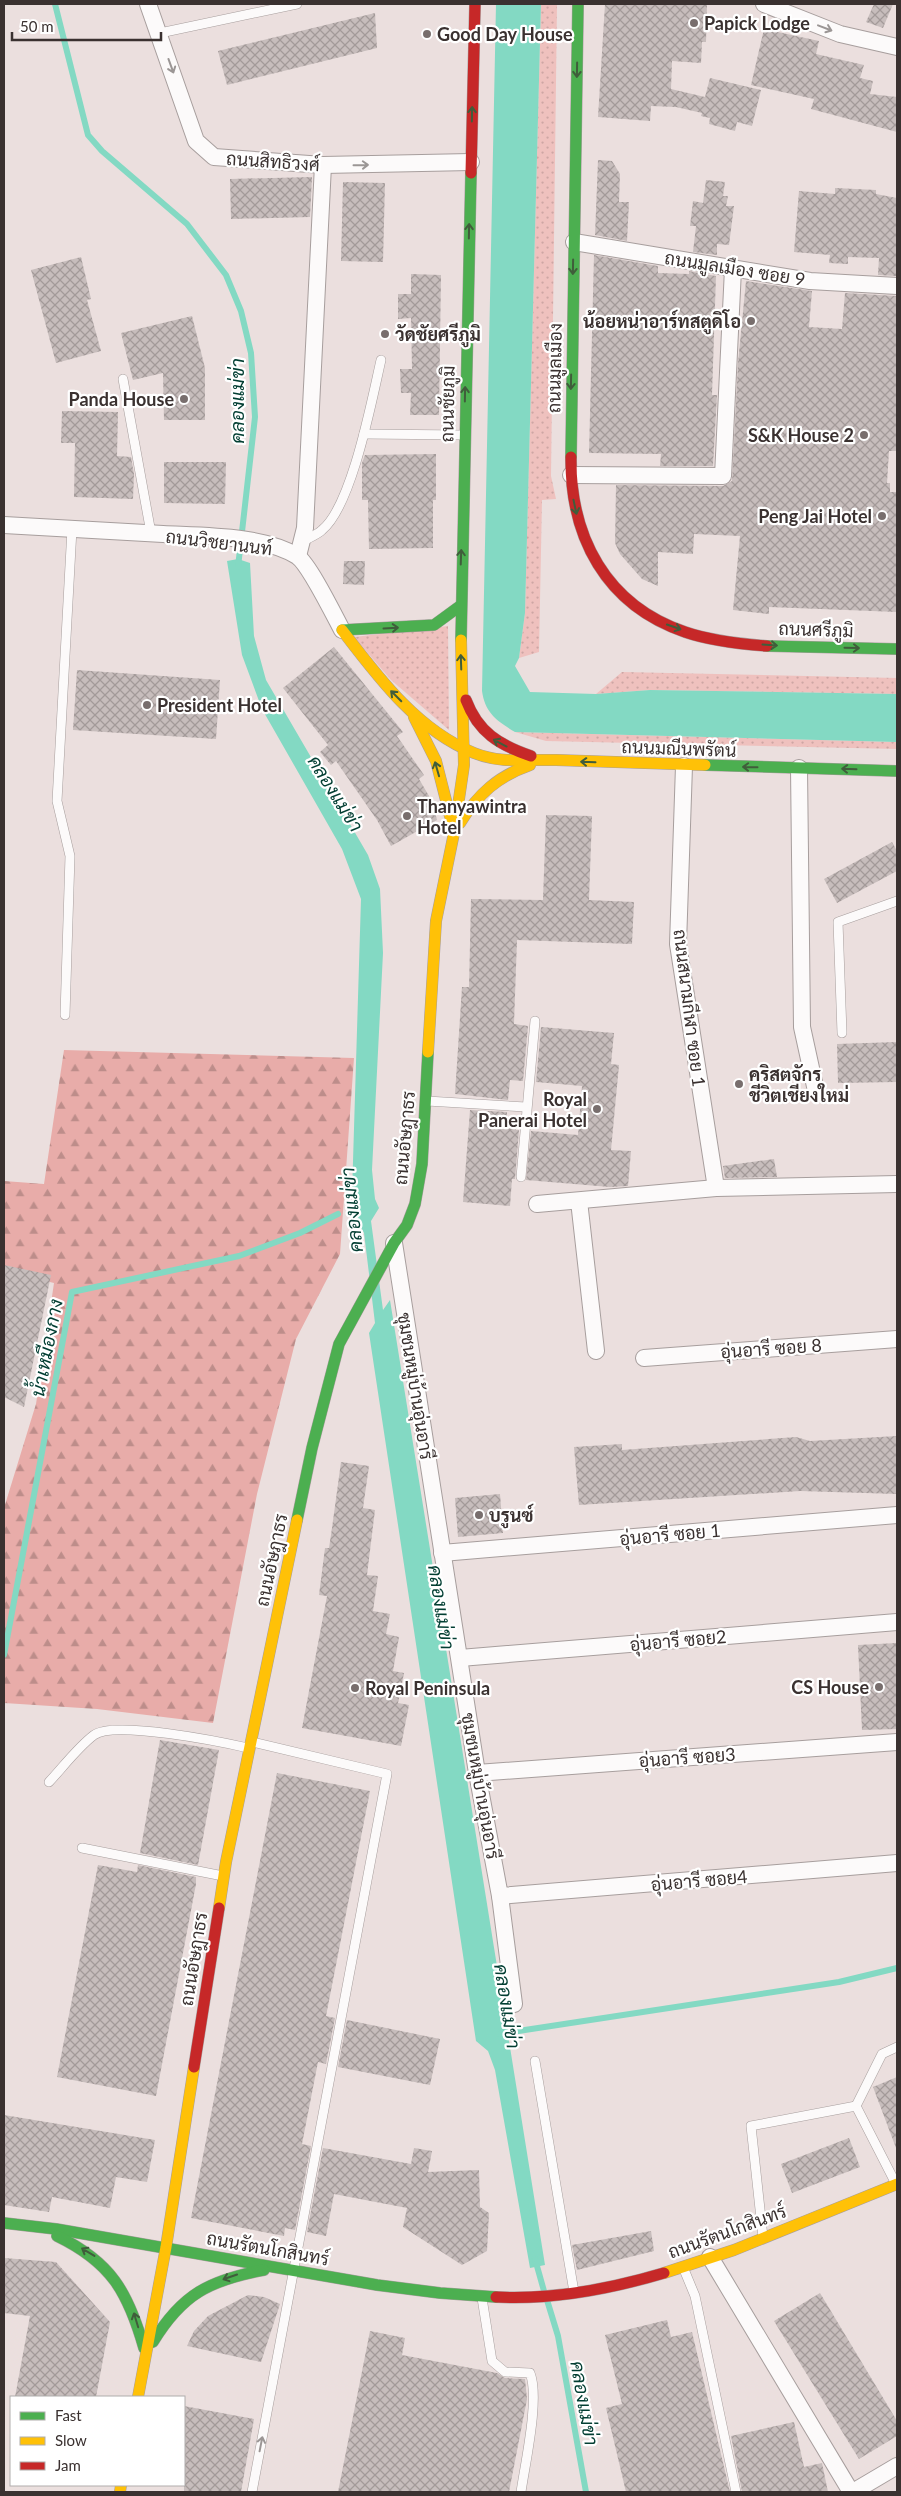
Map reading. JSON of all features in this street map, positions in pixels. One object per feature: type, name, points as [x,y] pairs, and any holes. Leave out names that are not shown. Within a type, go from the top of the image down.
[{"type":"street","name":"ถนนสิทธิวงศ์","points":[[148,4],[160,33],[196,141],[214,157],[323,165],[471,162]]},
{"type":"street","name":"ถนนชัยภูมิ","points":[[463,746],[460,606],[475,4]]},
{"type":"street","name":"ถนนมูลเมือง","points":[[578,4],[571,475],[580,528],[590,552],[626,597],[663,624],[699,636],[734,642]]},
{"type":"street","points":[[764,4],[840,34],[897,47]]},
{"type":"street","points":[[323,165],[305,528],[300,549],[342,630],[376,676],[412,712],[443,736],[463,746]]},
{"type":"street","name":"ถนนมูลเมือง ซอย 9","points":[[574,242],[810,281],[897,286]]},
{"type":"street","points":[[571,475],[723,476],[733,269]]},
{"type":"street","name":"ถนนวิชยานนท์","points":[[4,525],[210,537],[300,549]]},
{"type":"street","points":[[342,630],[434,625],[460,606]]},
{"type":"street","name":"ถนนศรีภูมิ","points":[[734,642],[806,647],[897,649]]},
{"type":"street","points":[[462,689],[477,726],[490,738],[512,750],[545,760]]},
{"type":"street","points":[[412,712],[436,761],[454,833]]},
{"type":"street","name":"ถนนมณีนพรัตน์","points":[[463,746],[481,755],[500,761],[545,760],[684,766],[897,771]]},
{"type":"street","name":"ถนนอัษฎาธร","points":[[138,2396],[166,2247],[224,1876],[249,1744],[312,1448],[339,1344],[394,1242],[407,1225],[415,1204],[422,1164],[436,920],[463,781],[463,746]]},
{"type":"street","points":[[454,833],[473,800],[492,783],[518,768],[545,760]]},
{"type":"street","name":"ถนนสนามกีฬา ซอย 1","points":[[684,766],[678,944],[716,1188]]},
{"type":"street","points":[[799,768],[802,1027],[816,1091]]},
{"type":"street","points":[[537,1204],[716,1188],[897,1184]]},
{"type":"street","points":[[579,1201],[596,1351]]},
{"type":"street","name":"ชุมชนหมู่บ้านอุ่นอารี","points":[[394,1242],[477,1773],[500,1896],[514,2004]]},
{"type":"street","name":"อุ่นอารี ซอย 8","points":[[644,1358],[897,1339]]},
{"type":"street","name":"อุ่นอารี ซอย 1","points":[[442,1553],[897,1515]]},
{"type":"street","name":"อุ่นอารี ซอย2","points":[[460,1658],[897,1622]]},
{"type":"street","name":"อุ่นอารี ซอย3","points":[[477,1773],[897,1742]]},
{"type":"street","name":"อุ่นอารี ซอย4","points":[[500,1896],[897,1863]]},
{"type":"street","name":"ถนนรัตนโกสินทร์","points":[[4,2224],[30,2225],[166,2247],[434,2294],[528,2297],[569,2293],[634,2282],[710,2257],[897,2184]]},
{"type":"street","points":[[30,2225],[90,2253],[106,2265],[128,2298],[136,2318],[146,2355]]},
{"type":"street","points":[[710,2257],[852,2492],[897,2466]]},
{"type":"street","points":[[146,2355],[168,2318],[190,2294],[213,2283],[243,2273],[278,2267]]},
{"type":"lane","points":[[160,33],[297,4]]},
{"type":"lane","points":[[300,549],[322,530],[338,508],[364,434],[381,360]]},
{"type":"lane","points":[[123,379],[151,533]]},
{"type":"lane","points":[[364,434],[464,435]]},
{"type":"lane","points":[[65,1014],[70,856],[57,801],[72,529]]},
{"type":"lane","points":[[842,1033],[838,922],[897,901]]},
{"type":"lane","points":[[521,1177],[535,1021]]},
{"type":"lane","points":[[425,1101],[526,1107]]},
{"type":"lane","points":[[49,1782],[96,1734],[124,1730],[167,1733],[249,1744],[387,1774],[292,2270],[252,2492]]},
{"type":"lane","points":[[82,1848],[224,1876]]},
{"type":"lane","points":[[856,2106],[882,2054],[897,2047]]},
{"type":"lane","points":[[535,2061],[569,2293]]},
{"type":"lane","points":[[856,2106],[897,2184]]},
{"type":"lane","points":[[763,2237],[751,2126],[856,2106]]},
{"type":"lane","points":[[683,2266],[695,2296],[736,2492]]},
{"type":"lane","points":[[482,2297],[492,2361],[505,2372],[530,2373],[533,2380],[532,2411],[521,2492]]},
{"type":"shaded area","points":[[496,4],[541,4],[525,613],[519,658],[515,666],[530,692],[596,694],[650,690],[897,694],[897,742],[515,732],[497,720],[489,711],[482,691]]},
{"type":"shaded area","points":[[541,4],[557,4],[551,476],[556,499],[542,500],[539,652],[519,658],[525,613]]},
{"type":"shaded area","points":[[238,559],[250,563],[254,636],[266,680],[368,855],[380,889],[383,953],[372,1170],[375,1199],[379,1208],[371,1221],[383,1310],[390,1300],[545,2265],[530,2268],[495,2070],[488,2051],[476,2041],[369,1333],[375,1323],[364,1233],[356,1220],[352,1194],[361,899],[342,849],[262,709],[242,655],[227,561]]},
{"type":"shaded area","points":[[448,626],[449,730],[391,680],[354,637]]},
{"type":"shaded area","points":[[622,672],[897,678],[897,694],[650,690],[596,694]]},
{"type":"shaded area","points":[[515,732],[897,742],[897,749],[546,741]]},
{"type":"green space","points":[[64,1050],[354,1058],[340,1254],[296,1339],[257,1494],[213,1723],[97,1709],[4,1703],[4,1508],[36,1404],[54,1283],[4,1271],[4,1181],[44,1184]]},
{"type":"building","points":[[605,4],[707,4],[706,42],[702,42],[701,63],[672,61],[671,89],[705,97],[710,78],[761,90],[752,126],[737,122],[735,131],[709,124],[710,118],[701,116],[702,113],[676,107],[651,106],[650,121],[598,117]]},
{"type":"building","points":[[874,4],[893,4],[883,28],[866,22]]},
{"type":"building","points":[[375,13],[377,48],[227,85],[218,51]]},
{"type":"building","points":[[764,29],[819,41],[816,54],[864,65],[860,78],[873,81],[870,94],[897,97],[897,132],[811,109],[814,99],[751,85]]},
{"type":"building","points":[[598,160],[612,161],[620,174],[619,202],[629,202],[627,241],[595,235]]},
{"type":"building","points":[[312,177],[310,217],[231,219],[230,179]]},
{"type":"building","points":[[706,180],[725,182],[723,196],[728,196],[726,206],[734,206],[729,245],[717,244],[717,255],[693,252],[696,226],[690,226],[693,201],[703,203]]},
{"type":"building","points":[[343,182],[385,183],[383,262],[341,261]]},
{"type":"building","points":[[835,188],[876,190],[876,194],[897,198],[896,276],[878,275],[879,258],[848,257],[848,264],[829,263],[830,255],[794,252],[799,191],[835,194]]},
{"type":"building","points":[[594,255],[658,266],[658,273],[689,274],[689,271],[716,276],[712,395],[717,395],[713,466],[660,466],[661,454],[589,453]]},
{"type":"building","points":[[81,257],[91,299],[87,300],[101,351],[56,363],[31,270]]},
{"type":"building","points":[[411,274],[441,275],[439,415],[410,415],[411,393],[401,393],[400,369],[412,369],[411,318],[398,319],[398,294],[411,294]]},
{"type":"building","points":[[746,281],[812,291],[809,327],[842,329],[845,293],[897,296],[897,451],[889,451],[887,483],[890,483],[890,492],[897,492],[897,612],[769,607],[769,614],[733,610],[740,536],[694,534],[693,554],[658,552],[658,586],[642,579],[620,554],[615,543],[616,485],[723,486],[732,481],[738,363]]},
{"type":"building","points":[[192,316],[205,368],[205,420],[164,420],[163,373],[133,380],[121,333]]},
{"type":"building","points":[[62,411],[118,412],[117,456],[131,457],[134,474],[133,499],[74,497],[75,443],[61,443]]},
{"type":"building","points":[[436,454],[436,500],[433,500],[433,548],[369,549],[368,500],[362,500],[362,463],[365,455]]},
{"type":"building","points":[[164,462],[226,462],[225,504],[164,503]]},
{"type":"building","points":[[344,561],[365,561],[364,585],[343,584]]},
{"type":"building","points":[[334,647],[403,732],[397,736],[424,775],[419,779],[432,801],[437,820],[391,846],[377,820],[336,761],[331,765],[320,752],[328,745],[283,688]]},
{"type":"building","name":"President Hotel","points":[[77,670],[220,680],[216,739],[73,730]]},
{"type":"building","points":[[546,815],[592,816],[589,900],[634,902],[632,944],[517,940],[514,1024],[528,1026],[523,1081],[510,1080],[508,1100],[455,1094],[462,987],[469,987],[471,899],[543,900]]},
{"type":"building","points":[[892,842],[897,851],[897,871],[837,903],[824,879]]},
{"type":"building","name":"Royal Panerai Hotel","points":[[541,1027],[614,1033],[611,1064],[619,1065],[611,1150],[631,1151],[628,1186],[610,1187],[526,1180],[531,1131],[578,1135],[582,1086],[536,1082]]},
{"type":"building","points":[[897,1042],[897,1082],[838,1083],[837,1044]]},
{"type":"building","points":[[470,1110],[507,1112],[507,1118],[517,1119],[516,1130],[519,1130],[515,1179],[512,1179],[510,1206],[463,1202]]},
{"type":"building","points":[[774,1159],[777,1177],[725,1178],[723,1166]]},
{"type":"building","points":[[4,1265],[51,1275],[24,1407],[4,1397]]},
{"type":"building","points":[[897,1436],[897,1494],[800,1491],[579,1505],[574,1447],[622,1444],[622,1450],[796,1437],[810,1441]]},
{"type":"building","name":"Royal Peninsula","points":[[341,1462],[369,1466],[363,1508],[375,1510],[367,1575],[378,1576],[373,1611],[390,1614],[386,1634],[399,1637],[393,1671],[404,1673],[398,1703],[409,1705],[401,1746],[302,1728],[327,1596],[319,1595],[325,1548],[329,1548]]},
{"type":"building","name":"บรูนซ์","points":[[500,1494],[503,1533],[458,1537],[455,1498]]},
{"type":"building","name":"CS House","points":[[897,1643],[897,1729],[862,1730],[858,1645]]},
{"type":"building","points":[[160,1740],[219,1750],[198,1865],[140,1853]]},
{"type":"building","points":[[277,1773],[370,1791],[326,2016],[335,2018],[326,2064],[318,2062],[302,2144],[311,2146],[295,2230],[285,2228],[284,2236],[191,2218]]},
{"type":"building","points":[[98,1865],[137,1872],[138,1865],[196,1877],[156,2096],[57,2077]]},
{"type":"building","points":[[347,2020],[440,2039],[430,2085],[338,2067]]},
{"type":"building","points":[[897,2077],[897,2148],[896,2148],[873,2087]]},
{"type":"building","points":[[4,2115],[155,2140],[147,2182],[116,2177],[110,2208],[52,2197],[49,2212],[4,2205]]},
{"type":"building","points":[[849,2138],[860,2167],[792,2193],[781,2164]]},
{"type":"building","points":[[323,2148],[411,2164],[414,2148],[432,2151],[428,2172],[479,2170],[480,2207],[489,2213],[487,2251],[462,2265],[403,2227],[407,2208],[334,2194],[326,2236],[307,2232]]},
{"type":"building","points":[[651,2231],[654,2251],[577,2270],[572,2245]]},
{"type":"building","points":[[4,2258],[56,2262],[110,2322],[96,2396],[15,2396],[30,2316],[4,2313]]},
{"type":"building","points":[[820,2293],[897,2421],[897,2436],[859,2459],[774,2321]]},
{"type":"building","points":[[248,2295],[264,2297],[280,2304],[261,2362],[187,2346],[194,2331],[208,2316]]},
{"type":"building","points":[[667,2320],[671,2337],[692,2332],[730,2492],[626,2492],[606,2408],[622,2404],[605,2335]]},
{"type":"building","points":[[370,2331],[405,2338],[402,2355],[497,2373],[505,2378],[525,2379],[527,2399],[509,2492],[338,2492]]},
{"type":"building","points":[[185,2406],[254,2419],[241,2492],[184,2492]]},
{"type":"building","points":[[794,2422],[804,2467],[822,2463],[828,2492],[742,2492],[731,2436]]},
{"type":"waterway","name":"คลองแม่ข่า","points":[[55,4],[88,135],[102,151],[187,224],[226,275],[241,311],[251,353],[255,417],[238,567]]},
{"type":"waterway","name":"น้ำเหมืองกาง","points":[[4,1655],[72,1292],[239,1256],[300,1233],[338,1214]]},
{"type":"waterway","points":[[499,2034],[839,1982],[897,1968]]},
{"type":"waterway","name":"คลองแม่ข่า","points":[[535,2259],[544,2291]]},
{"type":"waterway","name":"คลองแม่ข่า","points":[[547,2300],[558,2336],[586,2492]]},
{"type":"traffic: fast","points":[[571,457],[578,4]]},
{"type":"traffic: fast","points":[[461,640],[471,173]]},
{"type":"traffic: fast","points":[[342,630],[434,625],[460,606]]},
{"type":"traffic: fast","points":[[767,646],[897,649]]},
{"type":"traffic: fast","points":[[705,765],[897,771]]},
{"type":"traffic: fast","points":[[297,1520],[312,1448],[339,1344],[394,1243],[407,1225],[415,1204],[422,1164],[428,1052]]},
{"type":"traffic: fast","points":[[4,2223],[56,2229],[377,2285],[440,2293],[496,2297]]},
{"type":"traffic: fast","points":[[57,2236],[91,2257],[115,2281],[131,2311],[144,2348]]},
{"type":"traffic: fast","points":[[153,2342],[175,2312],[199,2292],[228,2279],[264,2270]]},
{"type":"traffic: slow","points":[[342,630],[385,684],[417,716],[434,731],[474,753],[504,760],[705,765]]},
{"type":"traffic: slow","points":[[428,1052],[436,921],[454,833],[464,765],[461,640]]},
{"type":"traffic: slow","points":[[414,717],[436,761],[452,824]]},
{"type":"traffic: slow","points":[[460,823],[474,803],[490,787],[508,775],[530,765]]},
{"type":"traffic: slow","points":[[219,1908],[226,1862],[297,1520]]},
{"type":"traffic: slow","points":[[138,2396],[166,2247],[194,2067]]},
{"type":"traffic: slow","points":[[664,2273],[734,2250],[897,2184]]},
{"type":"traffic: slow","points":[[120,2492],[121,2486]]},
{"type":"traffic: jam","points":[[471,173],[475,4]]},
{"type":"traffic: jam","points":[[571,457],[572,486],[577,514],[586,540],[598,564],[614,586],[634,605],[657,620],[685,632],[715,640],[767,646]]},
{"type":"traffic: jam","points":[[466,700],[477,721],[491,736],[509,747],[531,756]]},
{"type":"traffic: jam","points":[[194,2067],[219,1908]]},
{"type":"traffic: jam","points":[[496,2297],[560,2295],[623,2284],[664,2273]]},
{"type":"place","name":"Papick Lodge","points":[[694,23]]},
{"type":"place","name":"Good Day House","points":[[427,34]]},
{"type":"place","name":"น้อยหน่าอาร์ทสตูดิโอ","points":[[751,321]]},
{"type":"place","name":"วัดชัยศรีภูมิ","points":[[385,334]]},
{"type":"place","name":"Panda House","points":[[184,399]]},
{"type":"place","name":"S&K House 2","points":[[864,435]]},
{"type":"place","name":"Peng Jai Hotel","points":[[882,516]]},
{"type":"place","name":"President Hotel","points":[[147,705]]},
{"type":"place","name":"Thanyawintra Hotel","points":[[407,816]]},
{"type":"place","name":"คริสตจักร ชีวิตเชียงใหม่","points":[[739,1084]]},
{"type":"place","name":"Royal Panerai Hotel","points":[[597,1109]]},
{"type":"place","name":"บรูนซ์","points":[[479,1515]]},
{"type":"place","name":"CS House","points":[[879,1687]]},
{"type":"place","name":"Royal Peninsula","points":[[355,1688]]}]
